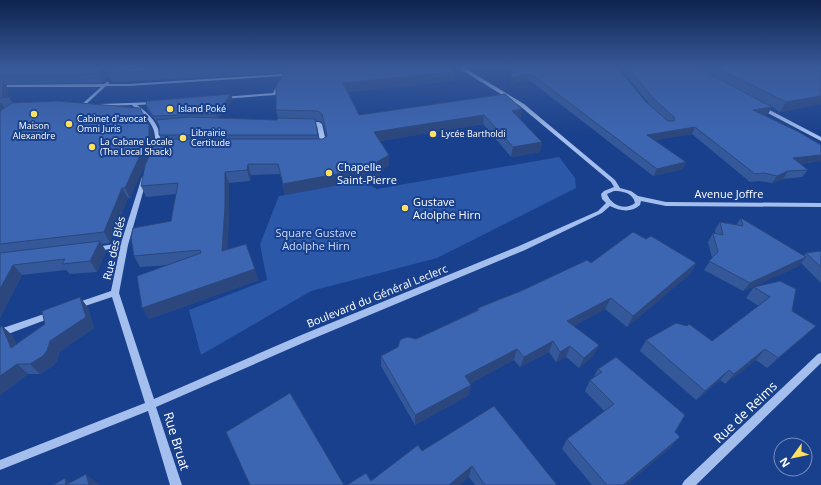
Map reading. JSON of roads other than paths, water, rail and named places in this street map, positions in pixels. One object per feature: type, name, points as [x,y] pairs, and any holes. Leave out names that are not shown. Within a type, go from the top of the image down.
[{"type":"street","points":[[83,106],[100,90]]},
{"type":"street","points":[[219,98],[275,94],[278,90]]},
{"type":"street","points":[[498,90],[522,104],[613,181],[618,189],[609,190],[604,194],[606,200],[610,204],[620,208],[632,208],[638,204],[637,198]]},
{"type":"street","points":[[97,105],[134,105],[157,103]]},
{"type":"street","points":[[754,103],[821,139]]},
{"type":"street","points":[[134,105],[147,114],[158,134],[158,146],[155,153]]},
{"type":"street","points":[[75,106],[90,106]]},
{"type":"street","points":[[154,125],[162,124]]},
{"type":"street","points":[[304,124],[319,124],[324,146],[316,146]]},
{"type":"street","points":[[158,146],[166,146]]},
{"type":"street","name":"Rue des Blés","points":[[147,172],[124,245],[115,292],[141,380],[151,405]]},
{"type":"street","name":"Avenue Joffre","points":[[618,189],[629,192],[637,198],[666,204],[821,205]]},
{"type":"street","name":"Boulevard du Général Leclerc","points":[[0,466],[151,405],[302,339],[522,248],[600,212],[610,204]]},
{"type":"street","points":[[87,250],[124,245]]},
{"type":"street","points":[[0,333],[115,292]]},
{"type":"street","name":"Rue de Reims","points":[[688,485],[821,357]]},
{"type":"street","name":"Rue Bruat","points":[[151,405],[176,485]]},
{"type":"place","name":"Island Poké","points":[[170,109]]},
{"type":"place","name":"Maison Alexandre","points":[[34,114]]},
{"type":"place","name":"Cabinet d'avocat Omni Juris","points":[[69,124]]},
{"type":"place","name":"Lycée Bartholdi","points":[[433,134]]},
{"type":"place","name":"Librairie Certitude","points":[[183,138]]},
{"type":"place","name":"La Cabane Locale (The Local Shack)","points":[[92,147]]},
{"type":"place","name":"Chapelle Saint-Pierre","points":[[329,173]]},
{"type":"place","name":"Gustave Adolphe Hirn","points":[[405,208]]},
{"type":"park label","name":"Square Gustave Adolphe Hirn","points":[[316,239]]}]
